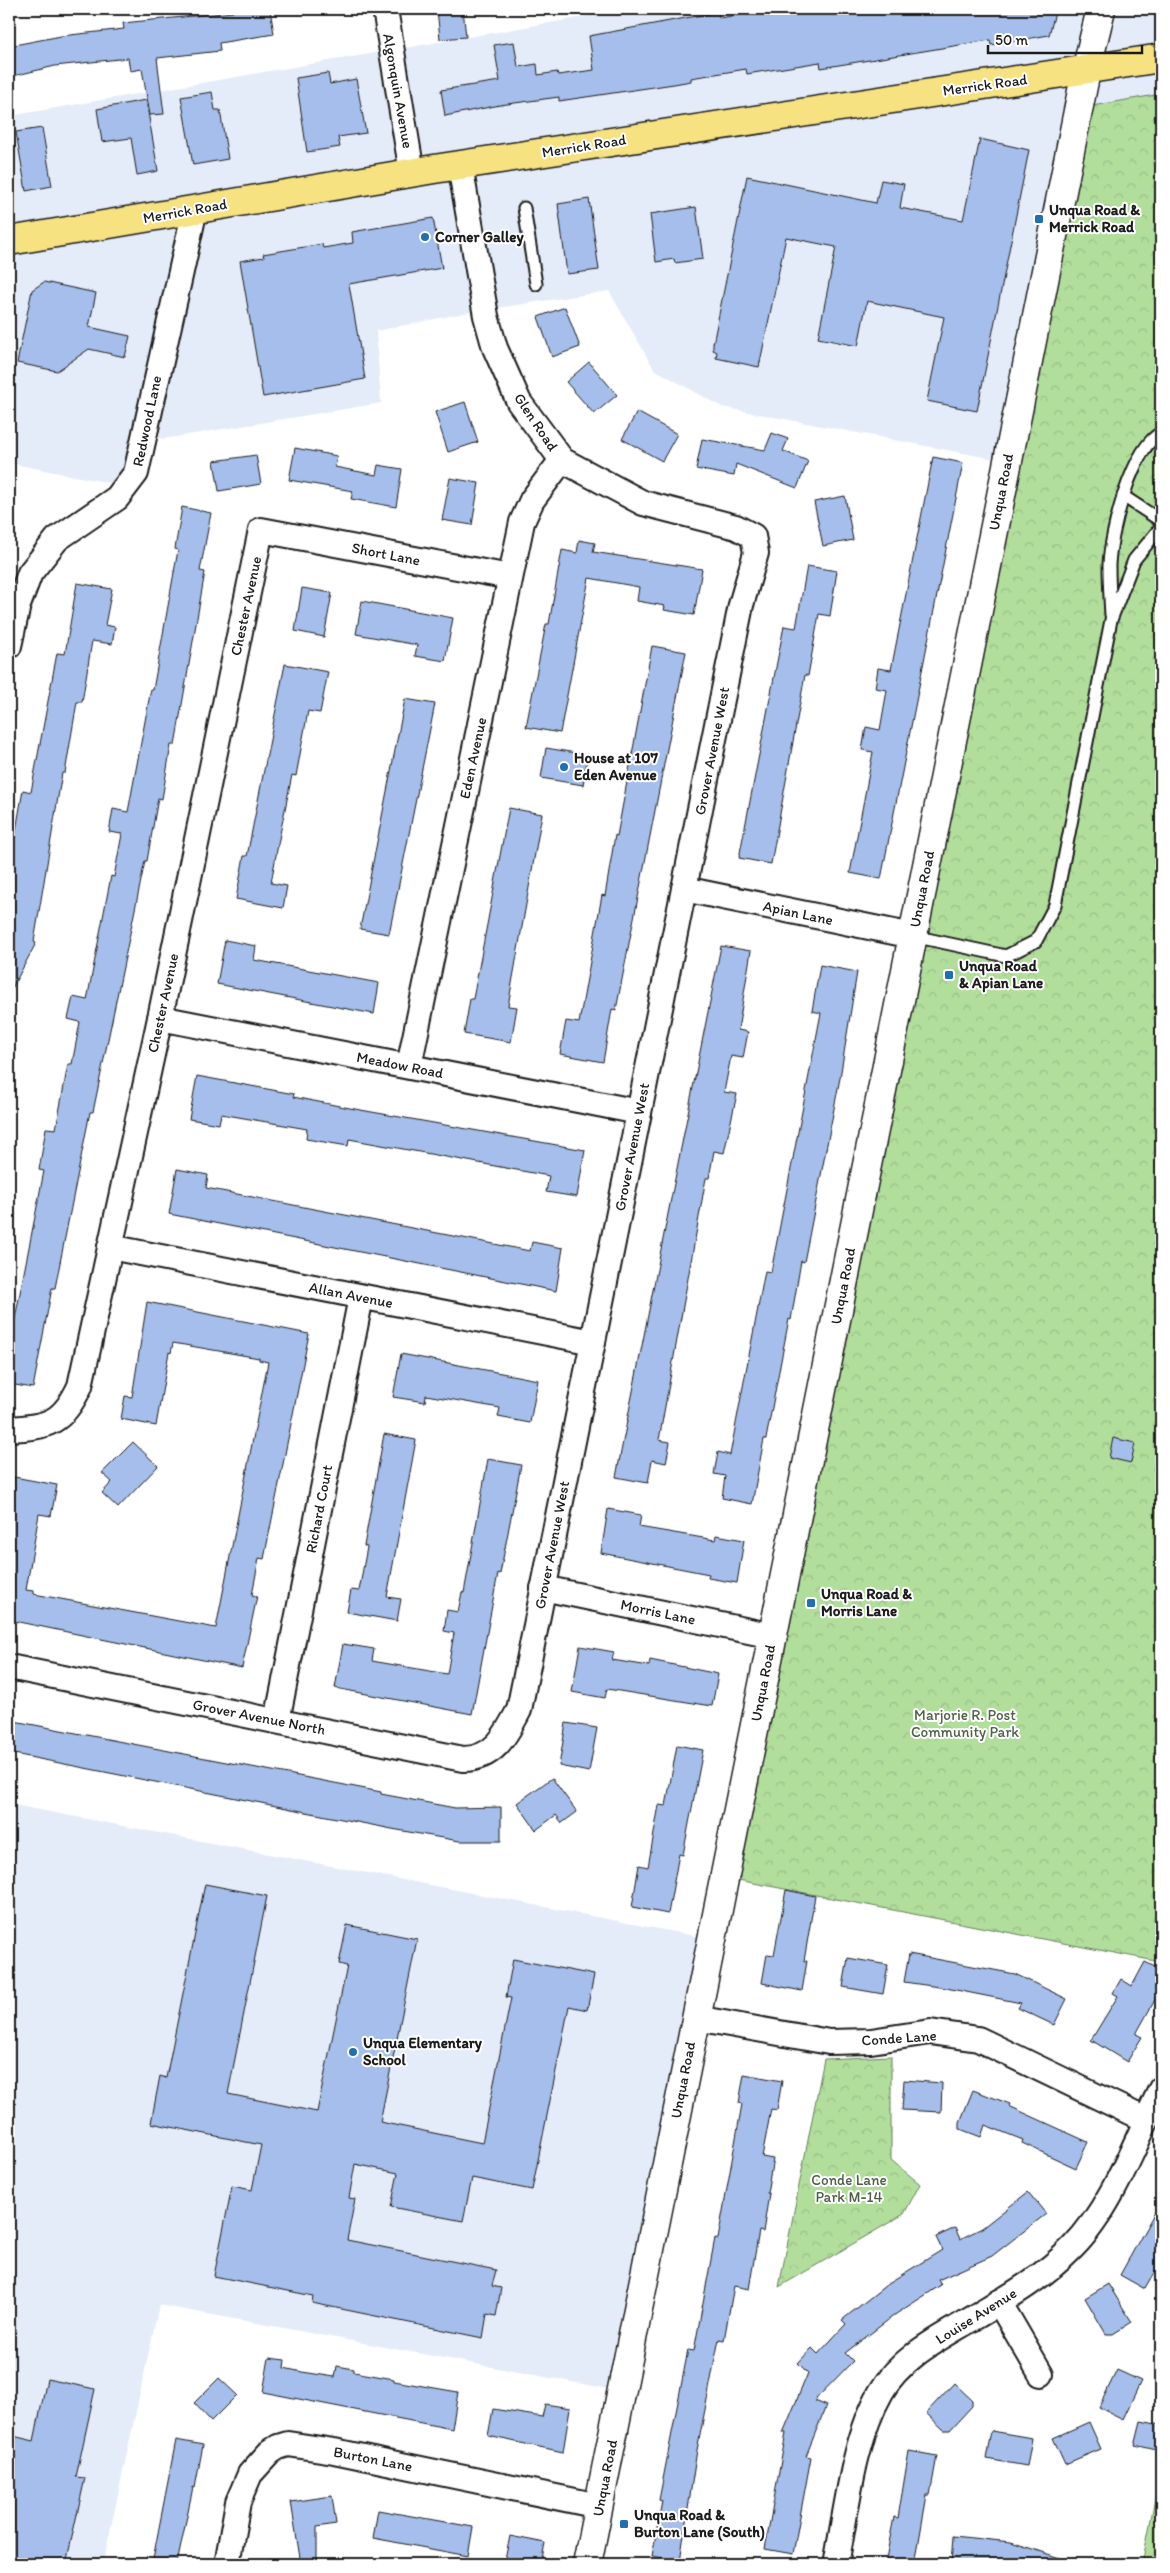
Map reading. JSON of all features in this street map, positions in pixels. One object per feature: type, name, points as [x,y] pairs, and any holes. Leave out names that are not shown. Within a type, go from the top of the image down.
[{"type":"main road","name":"Merrick Road","points":[[9,241],[460,165],[830,107],[1086,71],[1161,58]]},
{"type":"street","name":"Algonquin Avenue","points":[[384,9],[412,173]]},
{"type":"street","name":"Unqua Road","points":[[587,2564],[1086,71],[1101,9]]},
{"type":"street","name":"Glen Road","points":[[460,165],[486,316],[495,348],[519,402],[562,460],[643,503],[742,530],[753,536],[756,553]]},
{"type":"street","name":"Redwood Lane","points":[[9,646],[18,605],[30,573],[57,539],[117,498],[136,473],[195,209]]},
{"type":"street","name":"Eden Avenue","points":[[409,1066],[510,577],[525,514],[532,500],[562,460]]},
{"type":"street","name":"Short Lane","points":[[261,530],[510,577]]},
{"type":"street","name":"Chester Avenue","points":[[9,1429],[34,1427],[57,1418],[71,1406],[80,1386],[160,1018],[261,530]]},
{"type":"street","name":"Grover Avenue West","points":[[503,1740],[519,1710],[742,605],[756,553]]},
{"type":"street","name":"Apian Lane","points":[[684,890],[913,936]]},
{"type":"street","name":"Meadow Road","points":[[160,1018],[639,1112]]},
{"type":"street","name":"Allan Avenue","points":[[110,1247],[593,1342]]},
{"type":"street","name":"Richard Court","points":[[277,1721],[361,1297]]},
{"type":"street","name":"Morris Lane","points":[[543,1588],[773,1636]]},
{"type":"street","name":"Grover Avenue North","points":[[9,1667],[463,1759],[474,1759],[486,1754],[503,1740]]},
{"type":"street","name":"Conde Lane","points":[[696,2018],[829,2042],[871,2041],[930,2032],[978,2039],[1146,2120]]},
{"type":"street","name":"Louise Avenue","points":[[836,2564],[861,2440],[868,2419],[882,2391],[906,2363],[925,2347],[1043,2273],[1073,2248],[1090,2229],[1107,2201],[1161,2089]]},
{"type":"street","points":[[999,2302],[1041,2374]]},
{"type":"street","name":"Burton Lane","points":[[227,2564],[238,2502],[250,2474],[270,2452],[278,2446],[288,2444],[334,2451],[599,2506]]},
{"type":"lane","points":[[524,208],[536,284]]},
{"type":"lane","points":[[1111,620],[1109,564],[1123,496],[1136,461],[1155,436],[1161,433]]},
{"type":"lane","points":[[1123,496],[1161,521]]},
{"type":"lane","points":[[913,936],[1006,956],[1036,941],[1055,906],[1111,620],[1134,560],[1161,527]]},
{"type":"shaded area","points":[[630,9],[1161,9],[1161,94],[1015,463],[722,407],[654,369],[609,291],[464,313],[376,331],[381,403],[163,439],[132,431],[120,485],[9,463],[9,116]]},
{"type":"shaded area","name":"Unqua Elementary School","points":[[9,1804],[721,1941],[626,2392],[159,2305],[103,2564],[9,2564]]},
{"type":"green space","name":"Marjorie R. Post Community Park","points":[[1161,94],[1161,1962],[733,1879],[1086,107]]},
{"type":"green space","name":"Conde Lane Park M-14","points":[[891,2056],[891,2160],[920,2184],[904,2214],[779,2287],[824,2059]]},
{"type":"green space","points":[[1161,2469],[1161,2564],[1142,2564]]},
{"type":"building","points":[[232,9],[270,9],[274,34],[219,43],[220,51],[157,58],[164,114],[150,115],[142,69],[130,71],[128,58],[55,66],[9,77],[9,46],[61,36],[124,29],[123,23],[233,12]]},
{"type":"building","points":[[437,9],[463,9],[466,37],[440,39]]},
{"type":"building","points":[[777,9],[1056,9],[1049,35],[991,45],[990,40],[821,68],[820,62],[747,74],[746,69],[691,78],[691,81],[674,84],[559,101],[559,97],[500,105],[445,116],[441,90],[500,81],[494,45],[514,42],[518,67],[537,64],[538,75],[557,72],[558,75],[594,70],[589,36],[718,12],[719,18]]},
{"type":"building","points":[[328,73],[330,84],[356,79],[366,133],[338,137],[340,147],[307,152],[296,78]]},
{"type":"building","points":[[212,92],[215,110],[220,110],[228,159],[193,165],[181,97]]},
{"type":"building","points":[[146,100],[158,171],[137,175],[131,138],[102,142],[97,109]]},
{"type":"building","points":[[42,128],[52,186],[26,191],[16,132]]},
{"type":"building","points":[[980,139],[1029,150],[977,411],[927,401],[944,317],[867,301],[858,346],[818,338],[836,247],[786,237],[759,367],[716,358],[717,352],[713,350],[713,344],[747,176],[876,203],[881,180],[904,184],[900,208],[963,220]]},
{"type":"building","points":[[589,199],[599,270],[567,274],[558,204]]},
{"type":"building","points":[[696,207],[703,259],[675,263],[674,259],[656,262],[650,214]]},
{"type":"building","points":[[433,218],[442,268],[349,284],[365,379],[263,397],[240,261],[264,257],[263,254],[322,244],[323,248],[353,243],[352,232]]},
{"type":"building","points":[[44,282],[96,293],[89,327],[130,336],[125,357],[89,349],[57,371],[17,363],[32,290]]},
{"type":"building","points":[[565,307],[580,347],[552,357],[538,317]]},
{"type":"building","points":[[589,362],[617,395],[594,414],[566,382]]},
{"type":"building","points":[[465,402],[478,442],[448,452],[435,412]]},
{"type":"building","points":[[637,412],[677,434],[662,461],[622,439]]},
{"type":"building","points":[[772,433],[788,439],[783,451],[808,461],[797,488],[736,464],[734,476],[696,469],[702,439],[765,450]]},
{"type":"building","points":[[295,448],[337,456],[335,467],[376,475],[378,465],[402,469],[396,507],[351,499],[353,491],[289,480]]},
{"type":"building","points":[[256,455],[261,484],[219,491],[214,461]]},
{"type":"building","points":[[933,457],[963,463],[881,879],[850,873],[873,752],[862,750],[866,727],[880,730],[887,690],[875,688],[878,668],[891,670]]},
{"type":"building","points":[[450,478],[479,483],[472,525],[442,520]]},
{"type":"building","points":[[845,496],[853,540],[823,546],[814,502]]},
{"type":"building","points":[[182,507],[211,513],[200,571],[205,572],[175,745],[171,745],[162,799],[158,798],[147,861],[145,861],[93,1112],[90,1112],[55,1288],[52,1288],[33,1388],[9,1384],[9,1349],[44,1171],[39,1170],[46,1128],[56,1129],[68,1064],[72,1064],[80,1022],[68,1019],[73,997],[87,1000],[111,876],[114,877],[122,834],[109,832],[113,809],[128,812],[151,689],[153,690],[178,550],[175,549]]},
{"type":"building","points":[[579,540],[595,543],[593,552],[702,569],[694,615],[664,610],[665,606],[637,601],[639,587],[589,578],[560,733],[526,727],[546,624],[549,624],[562,550],[577,553]]},
{"type":"building","points":[[807,566],[837,571],[830,616],[819,614],[808,676],[805,675],[771,864],[739,858],[784,626],[796,628]]},
{"type":"building","points":[[77,583],[112,589],[105,625],[115,627],[112,644],[92,641],[82,702],[77,702],[65,773],[62,773],[34,942],[36,943],[9,994],[9,859],[11,859],[23,790],[31,792],[57,653],[65,654]]},
{"type":"building","points":[[302,588],[332,593],[324,637],[295,631]]},
{"type":"building","points":[[362,601],[453,618],[445,661],[415,656],[417,645],[356,634]]},
{"type":"building","points":[[652,646],[686,652],[616,1010],[612,1009],[603,1062],[560,1054],[566,1021],[579,1023],[602,895],[605,896],[615,835],[617,836]]},
{"type":"building","points":[[285,664],[328,672],[320,713],[308,711],[296,776],[292,775],[279,839],[271,883],[287,886],[283,908],[236,899],[244,856],[247,856]]},
{"type":"building","points":[[405,699],[435,704],[389,934],[360,929]]},
{"type":"building","name":"House at 107 Eden Avenue","points":[[546,748],[588,755],[583,785],[541,778]]},
{"type":"building","points":[[509,808],[542,814],[508,1006],[517,1007],[511,1042],[464,1034],[470,999],[473,999]]},
{"type":"building","points":[[225,940],[256,946],[254,960],[379,983],[374,1014],[217,984]]},
{"type":"building","points":[[721,946],[751,951],[738,1030],[748,1032],[743,1058],[731,1056],[724,1092],[737,1094],[724,1153],[714,1151],[709,1178],[706,1178],[659,1440],[670,1442],[666,1463],[652,1460],[648,1483],[616,1477]]},
{"type":"building","points":[[820,965],[857,972],[840,1078],[804,1262],[801,1261],[791,1320],[789,1319],[752,1504],[722,1498],[725,1476],[714,1474],[718,1452],[730,1455],[765,1271],[771,1272],[821,1013],[812,1011]]},
{"type":"building","points":[[197,1076],[294,1094],[293,1097],[355,1109],[585,1150],[577,1197],[546,1192],[549,1176],[349,1139],[348,1146],[306,1139],[307,1129],[221,1114],[219,1124],[189,1119]]},
{"type":"building","points":[[177,1169],[208,1175],[206,1188],[530,1251],[532,1242],[563,1248],[556,1291],[169,1214]]},
{"type":"building","points":[[147,1302],[309,1334],[264,1559],[259,1558],[252,1595],[257,1596],[242,1668],[9,1620],[9,1507],[14,1477],[57,1485],[51,1516],[39,1514],[26,1590],[34,1591],[34,1594],[216,1628],[268,1362],[259,1360],[259,1358],[173,1343],[171,1353],[169,1352],[156,1426],[121,1419],[125,1396],[132,1397]]},
{"type":"building","points":[[401,1354],[538,1380],[530,1423],[498,1417],[500,1408],[426,1395],[425,1402],[393,1397]]},
{"type":"building","points":[[384,1434],[416,1440],[387,1597],[401,1599],[397,1621],[347,1612],[351,1590],[359,1591],[367,1547],[364,1546]]},
{"type":"building","points":[[1113,1438],[1135,1443],[1131,1463],[1109,1458]]},
{"type":"building","points":[[133,1442],[158,1466],[118,1508],[102,1493],[112,1482],[102,1473]]},
{"type":"building","points":[[488,1459],[521,1465],[500,1574],[498,1573],[472,1714],[335,1688],[343,1644],[374,1649],[372,1661],[447,1674],[454,1633],[444,1631],[447,1610],[458,1612],[462,1592],[464,1593]]},
{"type":"building","points":[[608,1509],[641,1515],[639,1527],[715,1540],[716,1535],[744,1540],[737,1583],[708,1578],[709,1574],[601,1553]]},
{"type":"building","points":[[580,1646],[614,1652],[612,1660],[649,1666],[650,1660],[718,1674],[712,1706],[607,1689],[605,1698],[572,1692]]},
{"type":"building","points":[[9,1720],[455,1808],[501,1807],[501,1841],[459,1841],[9,1753]]},
{"type":"building","points":[[566,1723],[597,1728],[589,1772],[559,1766]]},
{"type":"building","points":[[677,1745],[703,1750],[683,1855],[679,1854],[668,1914],[632,1907],[639,1865],[648,1867],[659,1805],[666,1806]]},
{"type":"building","points":[[552,1778],[577,1812],[562,1823],[556,1815],[536,1830],[517,1803]]},
{"type":"building","points":[[205,1884],[267,1896],[228,2094],[317,2112],[347,1966],[339,1964],[347,1925],[417,1939],[380,2122],[482,2143],[511,1998],[506,1997],[513,1959],[594,1975],[587,2010],[569,2006],[532,2190],[472,2178],[463,2221],[391,2207],[398,2173],[355,2164],[349,2198],[355,2199],[347,2240],[496,2270],[492,2286],[501,2288],[496,2316],[487,2314],[483,2338],[312,2303],[313,2296],[214,2276],[232,2186],[252,2190],[261,2145],[151,2123],[160,2076],[166,2078]]},
{"type":"building","points":[[786,1890],[815,1896],[804,1961],[807,1961],[802,1991],[762,1983],[767,1954],[774,1955]]},
{"type":"building","points":[[909,1954],[1015,1974],[1067,1999],[1054,2025],[1018,2008],[1021,2003],[946,1988],[904,1982]]},
{"type":"building","points":[[848,1958],[888,1965],[883,1994],[843,1987]]},
{"type":"building","points":[[1145,1962],[1161,1970],[1161,1989],[1136,2034],[1142,2037],[1127,2062],[1091,2040],[1118,1996],[1113,1993],[1121,1979],[1132,1986]]},
{"type":"building","points":[[744,2074],[782,2081],[777,2110],[771,2109],[762,2157],[773,2159],[767,2193],[769,2194],[763,2232],[759,2231],[749,2289],[734,2286],[724,2340],[719,2339],[697,2450],[680,2561],[652,2556],[662,2501],[659,2500],[688,2350],[694,2351],[715,2238],[718,2239],[742,2104],[739,2103]]},
{"type":"building","points":[[904,2080],[942,2083],[941,2112],[902,2110]]},
{"type":"building","points":[[973,2090],[1010,2104],[1009,2106],[1088,2142],[1076,2168],[1022,2143],[1023,2140],[985,2125],[981,2137],[960,2129],[960,2122]]},
{"type":"building","points":[[1028,2192],[1046,2214],[992,2256],[938,2280],[941,2285],[896,2314],[845,2353],[853,2361],[814,2401],[826,2406],[806,2456],[811,2457],[793,2554],[765,2549],[786,2433],[783,2433],[808,2373],[798,2363],[812,2348],[818,2354],[846,2324],[842,2320],[890,2282],[942,2250],[936,2237],[955,2228],[960,2239],[982,2228]]},
{"type":"building","points":[[1161,2201],[1161,2261],[1145,2289],[1120,2275]]},
{"type":"building","points":[[1108,2284],[1132,2322],[1113,2334],[1106,2334],[1085,2298]]},
{"type":"building","points":[[269,2358],[285,2360],[284,2368],[302,2372],[335,2377],[337,2366],[354,2369],[354,2372],[394,2379],[394,2381],[458,2392],[452,2429],[263,2392]]},
{"type":"building","points":[[1117,2370],[1141,2381],[1123,2419],[1099,2407]]},
{"type":"building","points":[[219,2378],[237,2395],[211,2421],[194,2403]]},
{"type":"building","points":[[47,2379],[95,2389],[76,2477],[85,2478],[66,2564],[9,2564],[9,2435],[34,2441]]},
{"type":"building","points":[[954,2383],[972,2400],[972,2406],[950,2430],[944,2430],[926,2413]]},
{"type":"building","points":[[545,2404],[570,2408],[563,2452],[488,2436],[493,2409],[542,2417]]},
{"type":"building","points":[[1141,2421],[1161,2425],[1156,2450],[1135,2445]]},
{"type":"building","points":[[1089,2422],[1101,2449],[1065,2464],[1053,2438]]},
{"type":"building","points":[[991,2431],[1032,2438],[1027,2466],[986,2459]]},
{"type":"building","points":[[176,2440],[203,2445],[195,2488],[193,2487],[177,2564],[152,2564]]},
{"type":"building","points":[[909,2451],[937,2456],[930,2495],[927,2495],[915,2564],[885,2564],[894,2517],[898,2518]]},
{"type":"building","points":[[332,2496],[336,2524],[317,2527],[317,2564],[301,2564],[291,2502]]},
{"type":"building","points":[[378,2510],[473,2527],[468,2556],[373,2538]]},
{"type":"building","points":[[510,2536],[545,2543],[541,2564],[504,2564]]},
{"type":"building","points":[[953,2536],[1011,2542],[1069,2561],[1068,2564],[951,2564]]},
{"type":"place","name":"Unqua Road & Merrick Road","points":[[1039,219]]},
{"type":"place","name":"Corner Galley","points":[[425,237]]},
{"type":"place","name":"House at 107 Eden Avenue","points":[[564,767]]},
{"type":"place","name":"Unqua Road & Apian Lane","points":[[949,975]]},
{"type":"place","name":"Unqua Road & Morris Lane","points":[[811,1603]]},
{"type":"place","name":"Unqua Elementary School","points":[[353,2052]]},
{"type":"place","name":"Unqua Road & Burton Lane (South)","points":[[624,2524]]}]
